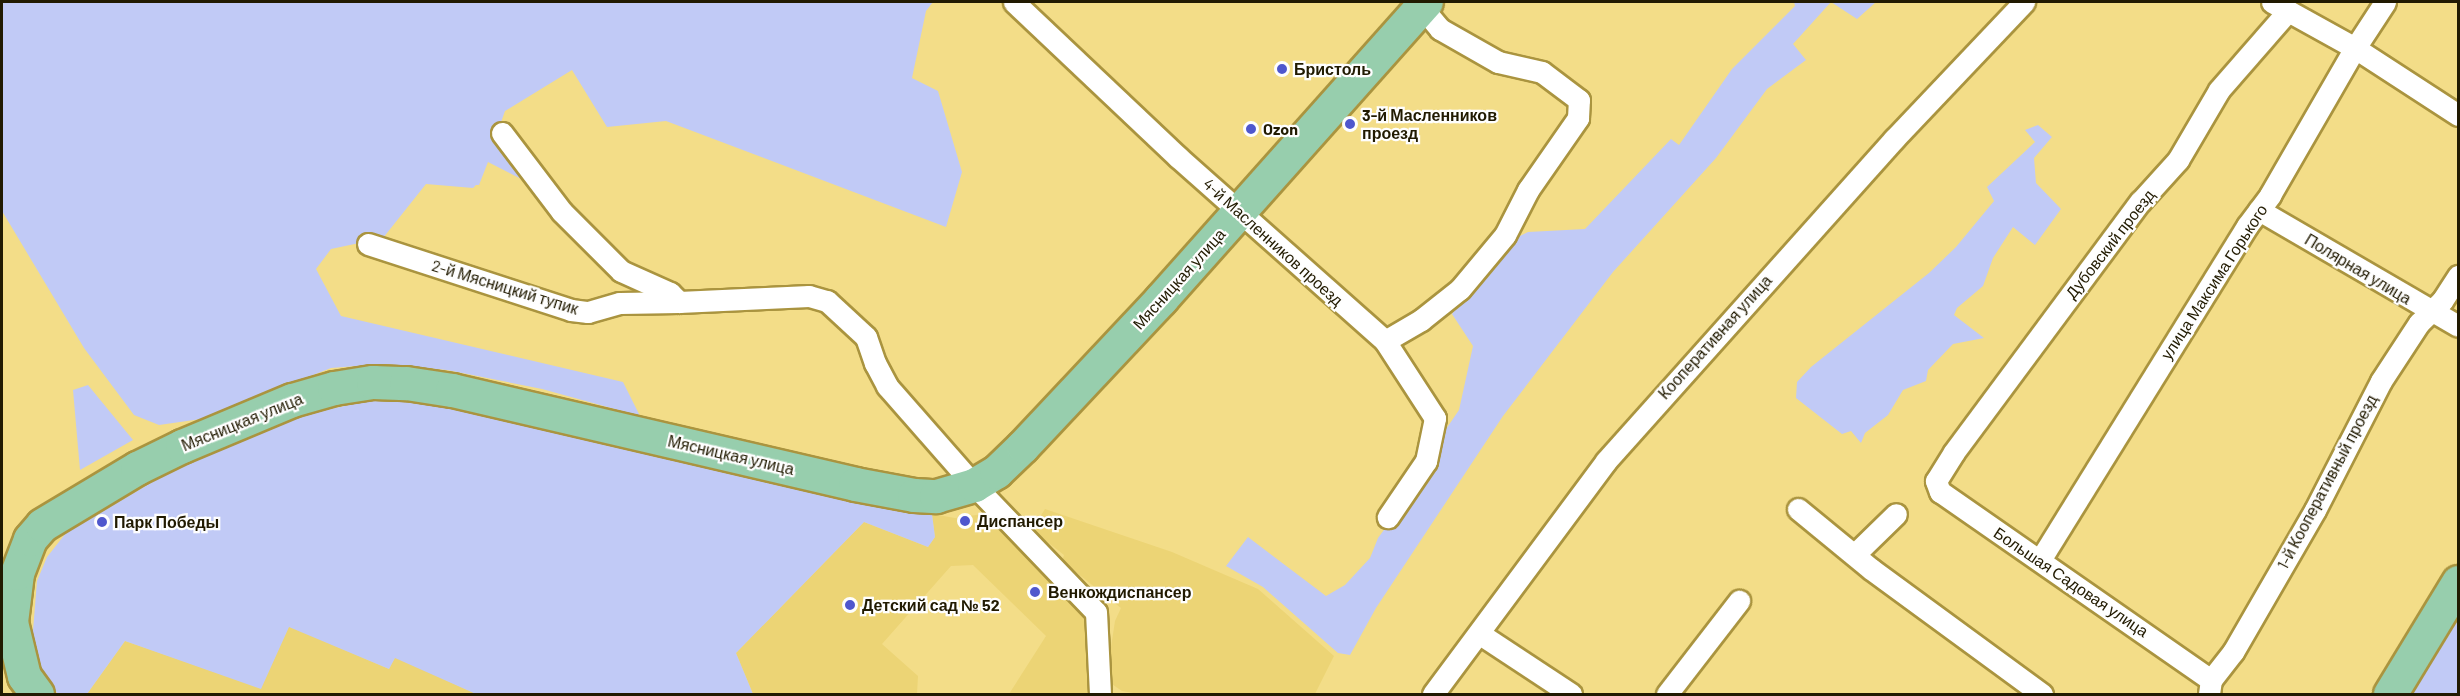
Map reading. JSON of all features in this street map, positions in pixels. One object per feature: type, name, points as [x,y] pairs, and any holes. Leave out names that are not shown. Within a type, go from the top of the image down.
[{"type":"main road","name":"Мясницкая улица","points":[[37,694],[24,676],[11,622],[17,573],[30,539],[42,525],[119,478],[182,446],[292,400],[334,388],[373,382],[406,383],[452,390],[855,484],[914,495],[945,494],[974,485],[996,472],[1023,446],[1239,213],[1424,4]]},
{"type":"main road","points":[[2390,694],[2458,582]]},
{"type":"street","name":"4-й Масленников проезд","points":[[1014,2],[1239,213],[1385,341],[1435,418],[1426,461],[1388,517]]},
{"type":"street","name":"Кооперативная улица","points":[[1433,694],[1480,634],[1553,529],[1613,452],[1870,165],[2024,2]]},
{"type":"street","name":"улица Максима Горького","points":[[2040,560],[2270,195],[2355,48],[2385,2]]},
{"type":"street","points":[[1385,341],[1421,320],[1460,289],[1505,235],[1528,190],[1578,118],[1579,100],[1542,72],[1498,62],[1440,29],[1424,4]]},
{"type":"street","points":[[2280,6],[2355,48],[2458,115]]},
{"type":"street","name":"Дубовский проезд","points":[[1936,481],[1954,452],[2140,202],[2178,160],[2219,90],[2280,6]]},
{"type":"street","points":[[502,133],[562,212],[621,271],[670,293],[679,302]]},
{"type":"street","name":"Полярная улица","points":[[2259,210],[2458,326]]},
{"type":"street","name":"2-й Мясницкий тупик","points":[[368,244],[571,310],[588,312],[620,303],[809,296],[827,301],[866,337],[875,363],[887,386],[974,485],[1096,612],[1100,694]]},
{"type":"street","name":"1-й Кооперативный проезд","points":[[2210,687],[2233,652],[2315,510],[2380,381],[2419,323],[2442,301],[2458,276]]},
{"type":"street","name":"Большая Садовая улица","points":[[1936,481],[1940,492],[2040,560],[2210,687]]},
{"type":"street","points":[[1798,509],[1936,617],[2042,694]]},
{"type":"street","points":[[1855,554],[1896,514]]},
{"type":"street","points":[[1667,694],[1739,601]]},
{"type":"street","points":[[1480,634],[1571,694]]},
{"type":"shaded area","points":[[2,2],[933,2],[926,11],[912,78],[938,91],[962,172],[946,227],[666,121],[607,127],[572,70],[505,111],[494,142],[527,182],[488,162],[479,185],[473,188],[426,184],[383,238],[331,249],[316,269],[341,316],[623,382],[640,416],[542,389],[447,370],[383,364],[331,368],[201,419],[159,425],[134,415],[84,348],[2,211]]},
{"type":"shaded area","points":[[1794,2],[1831,2],[1793,44],[1806,60],[1767,89],[1716,158],[1613,272],[1503,416],[1376,608],[1350,655],[1338,653],[1263,587],[1226,566],[1248,537],[1326,596],[1345,585],[1370,558],[1378,538],[1417,485],[1436,454],[1444,432],[1459,410],[1473,346],[1452,314],[1506,243],[1528,232],[1585,229],[1671,139],[1679,145],[1732,69],[1795,6]]},
{"type":"shaded area","points":[[1831,2],[1876,2],[1857,19]]},
{"type":"shaded area","points":[[2038,125],[2052,137],[2034,158],[2036,183],[2061,209],[2035,245],[2013,227],[1993,258],[1983,286],[1957,308],[1954,315],[1984,338],[1953,344],[1928,370],[1926,381],[1903,390],[1888,415],[1865,433],[1861,443],[1851,431],[1842,434],[1796,398],[1797,382],[1811,367],[1929,273],[1956,247],[1994,201],[1987,187],[2035,142],[2025,130]]},
{"type":"shaded area","points":[[88,385],[133,440],[80,470],[73,390]]},
{"type":"shaded area","points":[[406,399],[450,405],[914,514],[932,514],[935,537],[928,547],[864,522],[736,653],[753,694],[476,694],[395,658],[389,669],[289,627],[261,689],[125,641],[87,694],[58,694],[40,674],[32,643],[37,581],[47,557],[66,533],[154,481],[201,457],[268,429],[316,412],[373,400]]},
{"type":"shaded area","points":[[1045,509],[1172,552],[1258,589],[1334,656],[1315,694],[1139,694],[1122,691],[1106,680],[1115,621],[1121,608],[1062,561],[1064,555],[1032,530]]},
{"type":"shaded area","name":"Детский сад № 52","points":[[932,514],[955,518],[983,514],[994,517],[1093,619],[1091,694],[1009,694],[1046,636],[973,565],[951,566],[882,644],[918,676],[917,694],[753,694],[736,653],[864,522],[928,547],[935,537]]},
{"type":"shaded area","points":[[2458,604],[2458,694],[2403,694]]},
{"type":"shaded area","points":[[289,626],[389,669],[395,657],[476,694],[87,694],[125,641],[261,688]]},
{"type":"place","name":"Бристоль","points":[[1282,69]]},
{"type":"place","name":"3-й Масленников проезд","points":[[1350,124]]},
{"type":"place","name":"Ozon","points":[[1251,129]]},
{"type":"place","name":"Диспансер","points":[[965,521]]},
{"type":"place","name":"Парк Победы","points":[[102,522]]},
{"type":"place","name":"Венкождиспансер","points":[[1035,592]]},
{"type":"place","name":"Детский сад № 52","points":[[850,605]]}]
